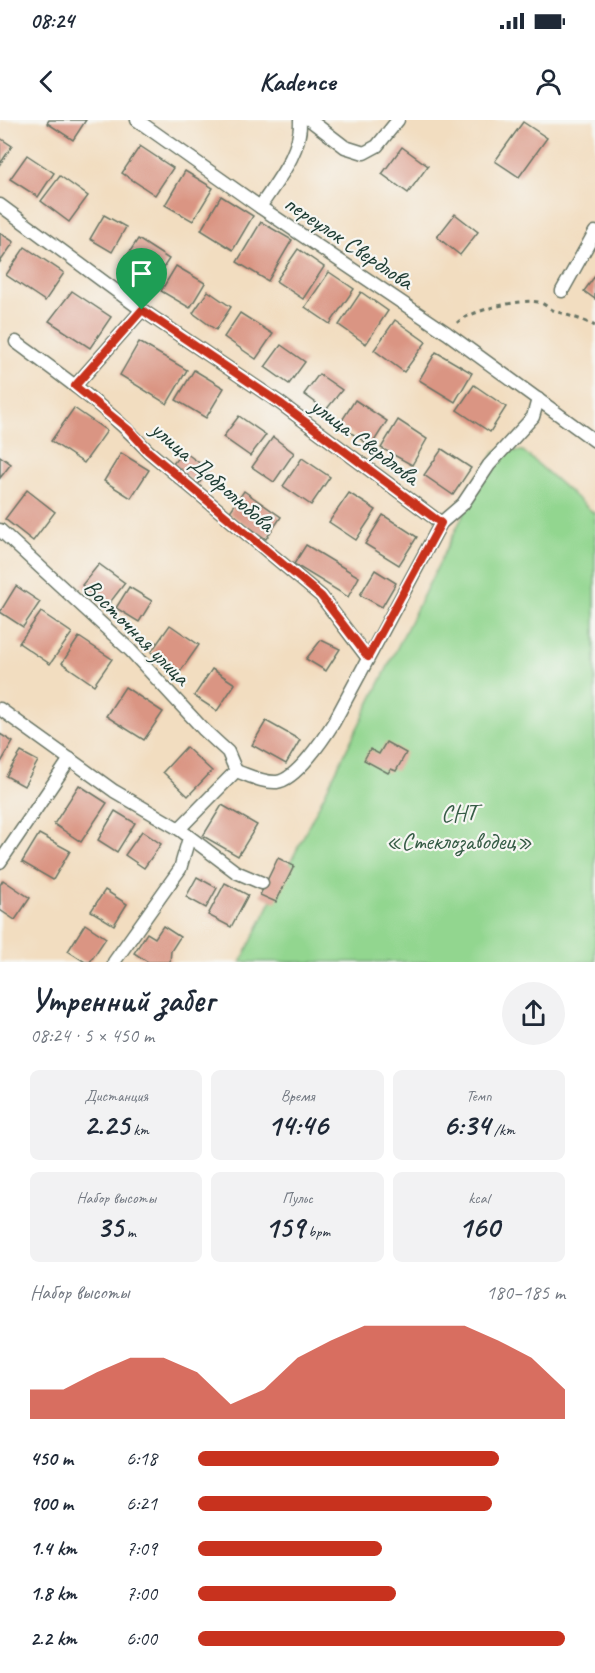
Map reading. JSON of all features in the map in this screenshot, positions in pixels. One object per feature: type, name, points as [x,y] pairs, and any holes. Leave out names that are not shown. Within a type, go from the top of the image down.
[{"type":"street","name":"переулок Свердлова","points":[[137,120],[260,207],[447,333],[595,441]]},
{"type":"street","points":[[260,207],[294,152],[299,138],[300,120]]},
{"type":"street","points":[[310,120],[345,147],[364,153],[377,146],[398,120]]},
{"type":"street","name":"улица Свердлова","points":[[0,205],[142,310],[280,403],[441,523]]},
{"type":"street","points":[[562,291],[595,232]]},
{"type":"street","points":[[75,386],[142,310]]},
{"type":"street","name":"улица Добролюбова","points":[[16,342],[129,430],[148,451],[321,596],[368,657]]},
{"type":"street","points":[[179,829],[236,771],[262,781],[276,782],[288,778],[320,745],[441,523],[463,504],[489,465],[533,417],[538,399]]},
{"type":"street","name":"Восточная улица","points":[[0,530],[130,650],[228,752],[236,771]]},
{"type":"street","points":[[0,709],[114,791],[179,829],[236,872],[262,883]]},
{"type":"street","points":[[0,862],[70,759]]},
{"type":"street","points":[[114,962],[180,869],[189,838]]},
{"type":"path","points":[[447,333],[462,318],[478,311],[538,302],[554,311],[575,316],[595,326]]},
{"type":"green space","name":"СНТ «Стеклозаводец»","points":[[495,451],[523,451],[595,514],[595,962],[241,962]]},
{"type":"building","points":[[49,120],[86,120],[73,140],[47,123]]},
{"type":"building","points":[[523,122],[547,138],[519,177],[495,161]]},
{"type":"building","points":[[0,138],[12,146],[0,164]]},
{"type":"building","points":[[140,146],[173,168],[155,195],[122,173]]},
{"type":"building","points":[[402,147],[428,166],[408,193],[382,174]]},
{"type":"building","points":[[27,155],[54,173],[38,197],[10,179]]},
{"type":"building","points":[[185,171],[213,188],[193,221],[165,205]]},
{"type":"building","points":[[60,176],[88,196],[69,222],[41,201]]},
{"type":"building","points":[[221,196],[253,216],[233,250],[201,230]]},
{"type":"building","points":[[455,214],[478,232],[460,255],[437,237]]},
{"type":"building","points":[[104,215],[126,227],[112,252],[90,239]]},
{"type":"building","points":[[261,222],[292,240],[268,281],[237,262]]},
{"type":"building","points":[[0,233],[14,242],[0,262]]},
{"type":"building","points":[[138,239],[169,259],[156,279],[125,259]]},
{"type":"building","points":[[25,247],[64,273],[45,301],[6,275]]},
{"type":"building","points":[[298,249],[324,267],[303,299],[276,281]]},
{"type":"building","points":[[176,266],[205,283],[190,308],[161,291]]},
{"type":"building","points":[[329,272],[354,289],[330,324],[305,307]]},
{"type":"building","points":[[595,276],[595,299],[584,291]]},
{"type":"building","points":[[72,291],[111,317],[90,348],[49,321]]},
{"type":"building","points":[[208,291],[231,307],[216,330],[193,313]]},
{"type":"building","points":[[361,292],[388,311],[366,344],[339,325]]},
{"type":"building","points":[[240,313],[273,334],[256,359],[224,337]]},
{"type":"building","points":[[395,320],[426,342],[404,372],[374,350]]},
{"type":"building","points":[[139,342],[187,370],[167,404],[120,375]]},
{"type":"building","points":[[281,345],[305,362],[289,384],[265,367]]},
{"type":"building","points":[[436,352],[472,373],[455,402],[419,380]]},
{"type":"building","points":[[194,370],[224,388],[206,418],[176,400]]},
{"type":"building","points":[[319,374],[342,390],[326,410],[304,394]]},
{"type":"building","points":[[474,385],[506,407],[490,432],[457,410]]},
{"type":"building","points":[[355,400],[387,421],[371,446],[339,425]]},
{"type":"building","points":[[74,408],[107,431],[84,463],[51,441]]},
{"type":"building","points":[[239,416],[266,435],[250,456],[223,437]]},
{"type":"building","points":[[398,420],[427,439],[412,465],[381,448]]},
{"type":"building","points":[[273,437],[294,453],[274,482],[252,467]]},
{"type":"building","points":[[442,449],[471,468],[453,495],[424,475]]},
{"type":"building","points":[[183,451],[209,470],[198,485],[172,465]]},
{"type":"building","points":[[121,453],[149,470],[131,498],[104,481]]},
{"type":"building","points":[[0,456],[11,464],[0,478]]},
{"type":"building","points":[[302,458],[330,477],[311,505],[283,486]]},
{"type":"building","points":[[27,490],[55,512],[33,541],[5,519]]},
{"type":"building","points":[[244,491],[281,517],[266,539],[229,513]]},
{"type":"building","points":[[349,493],[376,510],[356,540],[329,522]]},
{"type":"building","points":[[383,515],[417,537],[399,565],[365,544]]},
{"type":"building","points":[[306,545],[359,577],[348,597],[294,564]]},
{"type":"building","points":[[99,564],[125,583],[108,605],[82,585]]},
{"type":"building","points":[[375,570],[396,583],[382,607],[360,595]]},
{"type":"building","points":[[16,586],[40,602],[23,627],[0,612]]},
{"type":"building","points":[[129,587],[152,601],[139,622],[116,608]]},
{"type":"building","points":[[41,612],[72,633],[50,664],[19,643]]},
{"type":"building","points":[[170,625],[199,645],[180,672],[151,652]]},
{"type":"building","points":[[79,637],[112,659],[94,685],[62,663]]},
{"type":"building","points":[[321,640],[340,649],[326,671],[306,659]]},
{"type":"building","points":[[212,669],[235,684],[217,711],[194,696]]},
{"type":"building","points":[[125,687],[163,712],[144,740],[106,716]]},
{"type":"building","points":[[266,721],[300,740],[286,764],[252,745]]},
{"type":"building","points":[[0,734],[13,742],[0,764]]},
{"type":"building","points":[[386,742],[406,753],[396,771],[391,769],[388,773],[364,760],[370,749],[379,754]]},
{"type":"building","points":[[186,747],[212,771],[188,796],[163,772]]},
{"type":"building","points":[[21,752],[38,761],[24,786],[6,776]]},
{"type":"building","points":[[79,785],[107,803],[81,842],[54,824]]},
{"type":"building","points":[[222,805],[257,825],[238,856],[203,836]]},
{"type":"building","points":[[115,811],[135,823],[117,852],[98,840]]},
{"type":"building","points":[[142,831],[161,844],[144,868],[125,855]]},
{"type":"building","points":[[39,834],[70,851],[53,880],[22,862]]},
{"type":"building","points":[[278,858],[294,866],[276,902],[260,895]]},
{"type":"building","points":[[197,877],[217,888],[206,908],[186,897]]},
{"type":"building","points":[[3,880],[30,898],[15,920],[0,910],[0,885]]},
{"type":"building","points":[[225,883],[248,895],[231,927],[208,915]]},
{"type":"building","points":[[105,890],[127,904],[114,925],[91,911]]},
{"type":"building","points":[[85,924],[106,938],[90,962],[85,962],[68,951]]},
{"type":"building","points":[[163,926],[180,937],[171,951],[170,962],[148,962],[134,953],[147,933],[155,938]]},
{"type":"route","points":[[142,310],[280,403],[441,523],[368,657],[321,596],[148,451],[129,430],[75,386],[142,310]]}]
